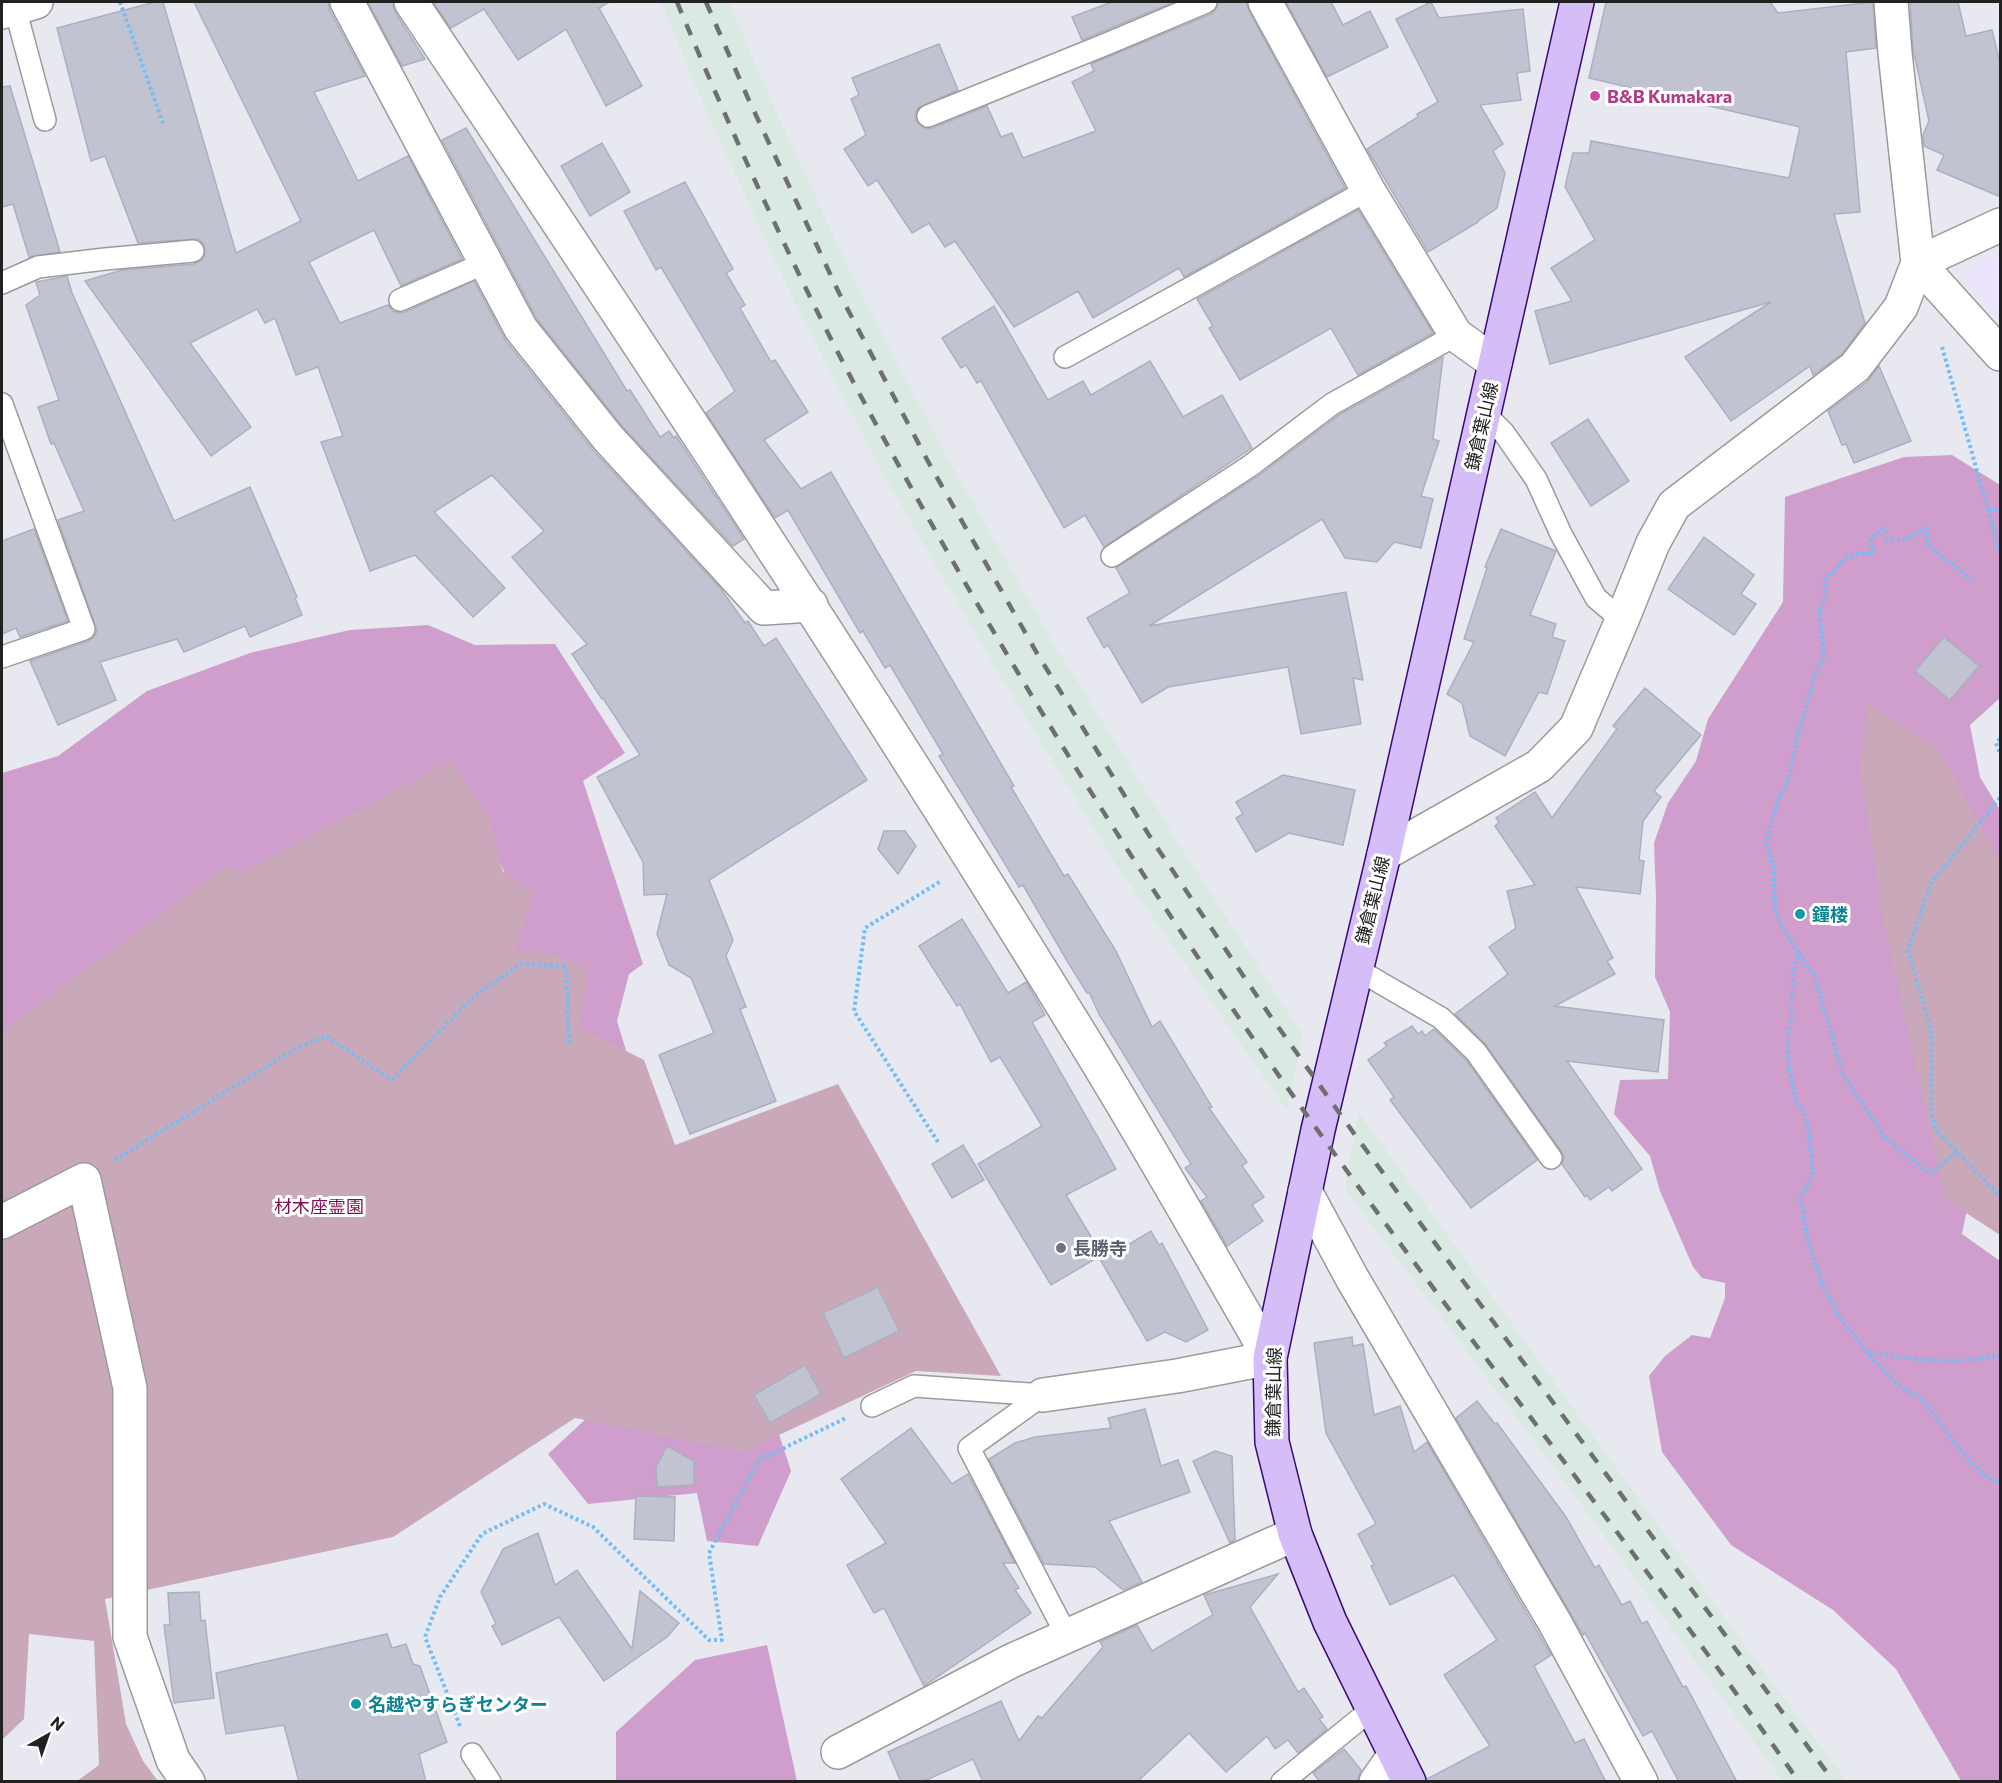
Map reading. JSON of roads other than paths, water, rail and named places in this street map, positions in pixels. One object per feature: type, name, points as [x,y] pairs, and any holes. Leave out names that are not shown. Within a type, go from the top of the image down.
[{"type":"main road","name":"鎌倉葉山線","points":[[1393,1773],[1372,1709],[1330,1622],[1295,1534],[1272,1442],[1270,1358],[1355,968],[1384,854],[1577,2]]},
{"type":"street","points":[[347,2],[521,329],[608,438],[764,608],[811,605]]},
{"type":"street","points":[[411,2],[811,605],[1075,1026],[1270,1358],[1177,1376],[1043,1395]]},
{"type":"street","points":[[1265,2],[1368,190],[1456,335],[1495,363]]},
{"type":"street","points":[[1384,854],[1539,766],[1576,728],[1653,543],[1674,505],[1856,367],[1901,307],[1918,263],[1891,2]]},
{"type":"street","points":[[1918,263],[2001,225]]},
{"type":"street","points":[[1918,263],[2001,354]]},
{"type":"street","points":[[2,1222],[84,1180],[130,1388],[130,1637],[173,1760],[188,1782]]},
{"type":"street","points":[[1305,1191],[1353,1278],[1555,1623],[1641,1782]]},
{"type":"street","points":[[838,1752],[1011,1661],[1295,1534]]},
{"type":"lane","points":[[928,116],[1206,2]]},
{"type":"lane","points":[[18,7],[45,120]]},
{"type":"lane","points":[[1065,357],[1368,190]]},
{"type":"lane","points":[[2,283],[38,267],[193,251]]},
{"type":"lane","points":[[400,300],[485,263]]},
{"type":"lane","points":[[1112,556],[1250,466],[1332,405],[1456,335]]},
{"type":"lane","points":[[2,404],[84,628],[2,657]]},
{"type":"lane","points":[[1484,414],[1504,433],[1536,479],[1561,534],[1596,598],[1622,620]]},
{"type":"lane","points":[[1355,968],[1441,1018],[1469,1045],[1551,1158]]},
{"type":"lane","points":[[872,1406],[914,1386],[1043,1395]]},
{"type":"lane","points":[[1043,1395],[969,1448],[1067,1636]]},
{"type":"lane","points":[[1282,1782],[1372,1709]]},
{"type":"lane","points":[[472,1754],[490,1782]]},
{"type":"railway","points":[[677,2],[759,190],[844,365],[988,622],[1112,826],[1199,959],[1289,1090],[1415,1264],[1737,1694],[1799,1782]]},
{"type":"railway","points":[[706,2],[839,293],[931,467],[1038,655],[1152,840],[1269,1014],[1355,1135],[1834,1782]]},
{"type":"place","name":"B&B Kumakara","points":[[1595,96]]},
{"type":"place","name":"鐘楼","points":[[1800,914]]},
{"type":"place","name":"長勝寺","points":[[1061,1248]]},
{"type":"place","name":"名越やすらぎセンター","points":[[356,1704]]},
{"type":"park label","name":"材木座霊園","points":[[319,1206]]}]
